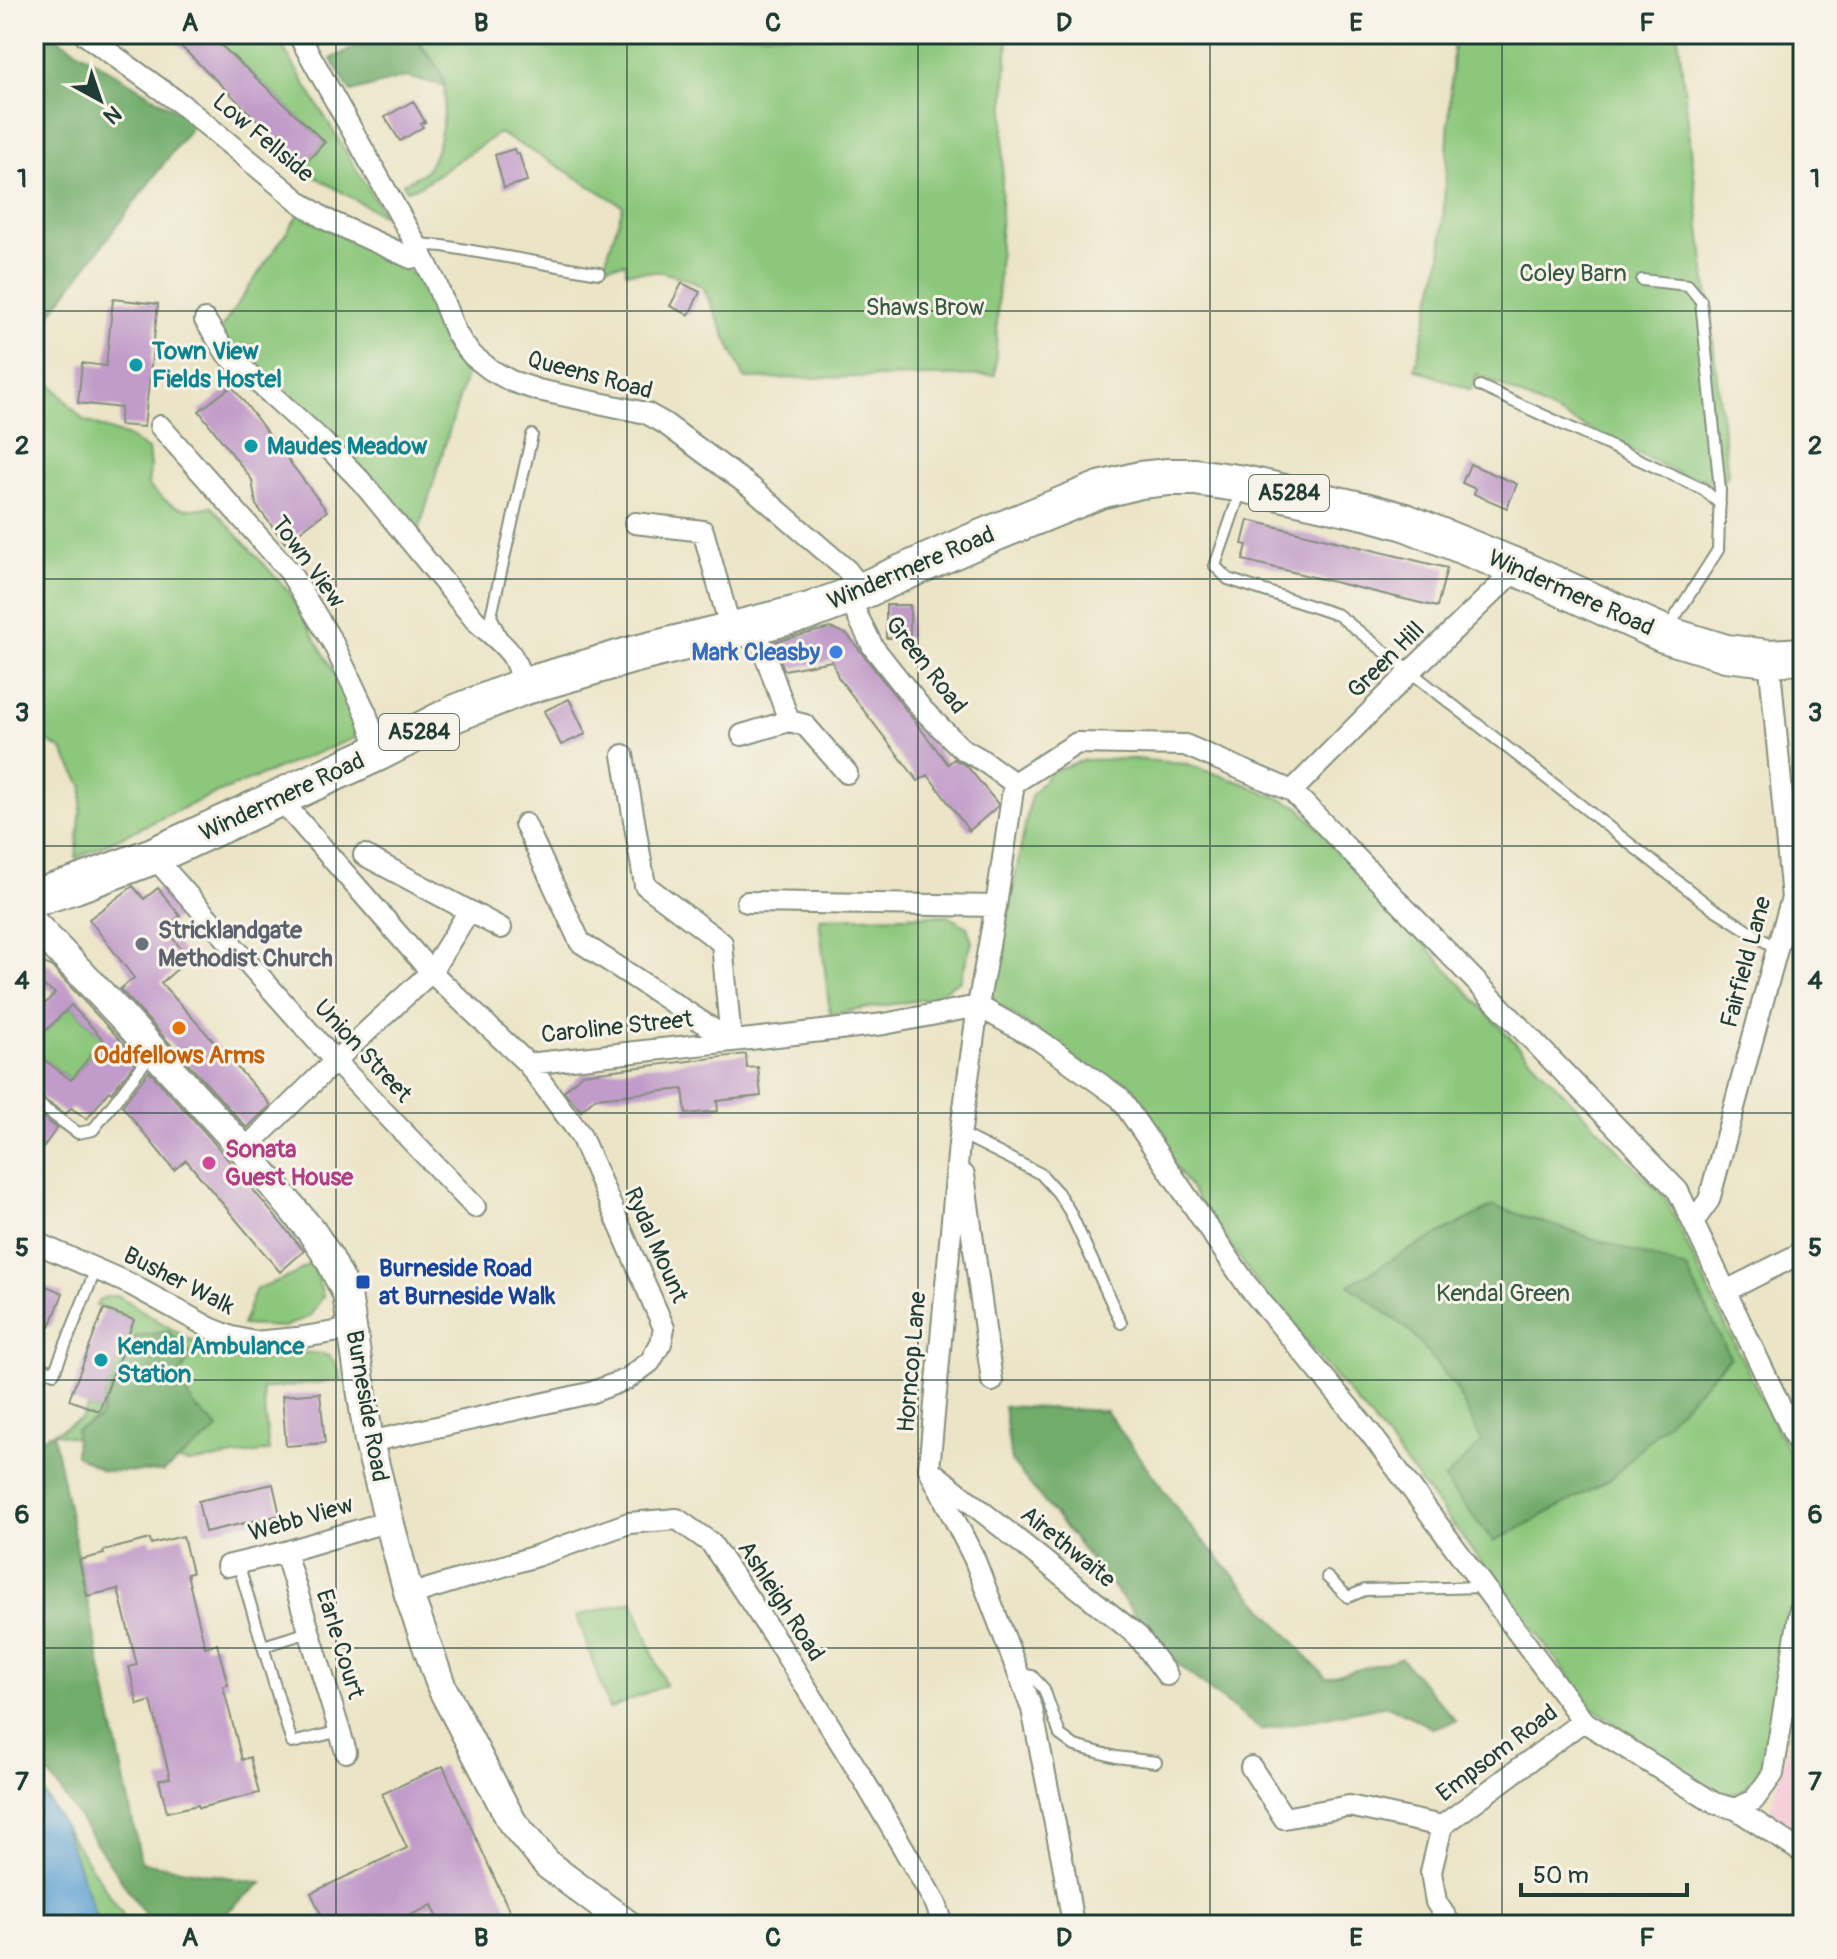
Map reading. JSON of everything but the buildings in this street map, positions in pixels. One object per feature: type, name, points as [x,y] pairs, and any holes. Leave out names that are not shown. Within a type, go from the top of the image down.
[{"type":"highway","name":"Windermere Road","points":[[34,898],[153,856],[379,752],[456,713],[522,687],[632,655],[810,611],[1100,490],[1140,480],[1195,477],[1244,484],[1405,522],[1518,568],[1664,634],[1726,653],[1786,657]]},
{"type":"street","name":"Low Fellside","points":[[84,34],[181,104],[301,203],[325,219],[411,258],[418,249]]},
{"type":"street","name":"Queens Road","points":[[298,34],[418,249],[463,344],[491,370],[511,381],[538,390],[646,413],[664,423],[773,506],[847,570],[855,594]]},
{"type":"street","points":[[205,320],[227,354],[361,481],[475,620],[505,646],[515,660],[522,687]]},
{"type":"street","name":"Town View","points":[[160,426],[289,571],[333,643],[366,713],[379,752]]},
{"type":"street","points":[[635,523],[703,531],[743,627],[789,721]]},
{"type":"street","name":"Green Hill","points":[[1292,791],[1518,568]]},
{"type":"street","name":"Green Road","points":[[855,594],[873,647],[922,709],[961,748],[1014,783]]},
{"type":"street","name":"Fairfield Lane","points":[[1693,1222],[1709,1200],[1792,898],[1786,657]]},
{"type":"street","points":[[742,735],[789,721],[805,725],[847,773]]},
{"type":"street","points":[[1014,783],[1077,743],[1185,745],[1292,791],[1678,1191],[1803,1454]]},
{"type":"street","points":[[623,755],[645,885],[722,943],[731,1041]]},
{"type":"street","name":"Horncop Lane","points":[[929,1469],[960,1139],[1014,783]]},
{"type":"street","name":"Caroline Street","points":[[279,798],[431,972],[528,1064],[884,1024],[978,1006]]},
{"type":"street","points":[[525,824],[580,942],[731,1041]]},
{"type":"street","points":[[364,855],[501,928]]},
{"type":"street","name":"Union Street","points":[[153,856],[335,1061],[475,1207]]},
{"type":"street","points":[[747,902],[996,906]]},
{"type":"street","points":[[244,1150],[431,972],[469,911]]},
{"type":"street","name":"Burneside Road","points":[[34,924],[244,1150],[312,1232],[329,1258],[347,1294],[369,1442],[389,1521],[409,1595],[442,1688],[512,1822],[548,1865],[628,1925]]},
{"type":"street","points":[[978,1006],[1039,1040],[1120,1098],[1247,1285],[1371,1434],[1583,1721],[1714,1803],[1736,1809],[1803,1853]]},
{"type":"street","name":"Rydal Mount","points":[[369,1442],[590,1393],[627,1379],[650,1362],[661,1343],[664,1328],[580,1134],[528,1064]]},
{"type":"street","points":[[960,1139],[992,1381]]},
{"type":"street","name":"Busher Walk","points":[[34,1242],[130,1284],[232,1337],[254,1342],[353,1329]]},
{"type":"street","points":[[1726,1291],[1803,1252]]},
{"type":"street","points":[[929,1469],[974,1558],[1032,1709],[1073,1925]]},
{"type":"street","name":"Airethwaite","points":[[929,1469],[1138,1636],[1167,1675]]},
{"type":"street","name":"Ashleigh Road","points":[[409,1595],[536,1556],[629,1523],[677,1519],[711,1543],[779,1644],[936,1904],[943,1925]]},
{"type":"street","name":"Webb View","points":[[232,1564],[285,1552],[389,1521]]},
{"type":"street","name":"Earle Court","points":[[285,1552],[346,1752]]},
{"type":"street","points":[[1736,1809],[1754,1800],[1773,1774],[1803,1592]]},
{"type":"street","name":"Empsom Road","points":[[1451,1925],[1436,1902],[1431,1872],[1442,1826],[1583,1721]]},
{"type":"street","name":"Empsom Road","points":[[1251,1767],[1284,1818],[1349,1806],[1442,1826]]},
{"type":"lane","points":[[418,249],[443,246],[599,273]]},
{"type":"lane","points":[[1642,280],[1688,285],[1701,301],[1720,504],[1718,550],[1664,634]]},
{"type":"lane","points":[[1480,386],[1703,489],[1720,504]]},
{"type":"lane","points":[[505,646],[491,616],[532,435]]},
{"type":"lane","points":[[1244,484],[1215,566],[1228,579],[1338,615],[1708,905],[1777,949]]},
{"type":"lane","points":[[34,1101],[78,1133],[93,1130],[154,1050]]},
{"type":"lane","points":[[960,1139],[1028,1167],[1049,1181],[1070,1212],[1121,1323]]},
{"type":"lane","points":[[34,1364],[54,1373],[96,1269]]},
{"type":"lane","points":[[232,1564],[263,1646],[292,1743],[340,1731]]},
{"type":"lane","points":[[1327,1577],[1348,1597],[1365,1590],[1484,1587]]},
{"type":"lane","points":[[263,1646],[309,1632]]},
{"type":"lane","points":[[1018,1674],[1032,1676],[1044,1689],[1060,1735],[1075,1746],[1116,1757],[1156,1762]]},
{"type":"shaded area","points":[[1803,1698],[1803,1843],[1780,1830],[1768,1816]]},
{"type":"green space","points":[[34,34],[50,34],[195,122],[34,336]]},
{"type":"green space","points":[[209,34],[275,34],[385,217],[302,169],[325,142]]},
{"type":"green space","points":[[381,34],[412,34],[440,71],[445,86],[405,77],[351,92],[331,59]]},
{"type":"green space","name":"Shaws Brow","points":[[412,34],[1008,34],[995,375],[745,379],[703,287],[662,272],[626,272],[626,263],[604,266],[623,206],[499,133],[420,186],[407,190],[403,183],[425,171],[436,151],[445,96],[439,69]]},
{"type":"green space","name":"Coley Barn","points":[[1454,34],[1678,34],[1728,475],[1721,483],[1684,476],[1477,374],[1471,390],[1415,369],[1441,258]]},
{"type":"green space","points":[[299,214],[417,278],[446,343],[468,369],[416,540],[234,352],[220,330]]},
{"type":"green space","points":[[34,362],[83,420],[128,437],[148,450],[148,486],[176,506],[192,509],[211,506],[289,592],[346,693],[357,737],[205,798],[76,858],[83,787],[62,750],[34,733]]},
{"type":"green space","name":"Kendal Green","points":[[1134,759],[1187,764],[1298,806],[1501,1028],[1666,1199],[1803,1481],[1803,1559],[1765,1761],[1756,1778],[1739,1793],[1725,1794],[1700,1783],[1593,1708],[1377,1426],[1269,1300],[1123,1093],[991,999],[1031,796],[1051,771],[1085,760]]},
{"type":"green space","points":[[946,915],[967,927],[972,942],[960,980],[932,998],[830,1014],[819,918]]},
{"type":"green space","points":[[71,1005],[103,1039],[71,1080],[34,1052],[34,1043]]},
{"type":"green space","points":[[1493,1206],[1687,1269],[1730,1357],[1611,1479],[1494,1542],[1444,1480],[1482,1442],[1456,1388],[1411,1332],[1349,1285]]},
{"type":"green space","points":[[312,1262],[323,1296],[310,1316],[284,1327],[242,1325],[256,1289],[293,1275]]},
{"type":"green space","points":[[119,1296],[177,1332],[224,1353],[240,1356],[324,1355],[335,1363],[342,1380],[262,1389],[269,1451],[188,1463],[53,1433],[81,1419],[88,1407],[99,1411],[133,1320],[96,1306],[100,1299]]},
{"type":"green space","points":[[168,1331],[190,1354],[178,1381],[196,1408],[219,1429],[163,1472],[103,1471],[75,1455],[76,1430],[99,1418],[136,1336]]},
{"type":"green space","points":[[1004,1406],[1106,1411],[1189,1525],[1326,1678],[1401,1658],[1456,1721],[1432,1728],[1388,1705],[1261,1730],[1172,1660],[1011,1461]]},
{"type":"green space","points":[[53,1433],[141,1862],[262,1883],[211,1925],[152,1925],[34,1752],[34,1441]]},
{"type":"green space","points":[[633,1601],[665,1685],[609,1709],[577,1616]]},
{"type":"green space","points":[[63,1825],[130,1925],[99,1925]]},
{"type":"water","points":[[34,1777],[63,1825],[99,1925],[34,1925]]},
{"type":"place","name":"Town View Fields Hostel","points":[[136,365]]},
{"type":"place","name":"Maudes Meadow","points":[[251,446]]},
{"type":"place","name":"Mark Cleasby","points":[[836,652]]},
{"type":"place","name":"Stricklandgate Methodist Church","points":[[142,944]]},
{"type":"place","name":"Oddfellows Arms","points":[[179,1028]]},
{"type":"place","name":"Sonata Guest House","points":[[209,1163]]},
{"type":"place","name":"Burneside Road at Burneside Walk","points":[[363,1282]]},
{"type":"place","name":"Kendal Ambulance Station","points":[[101,1360]]}]
